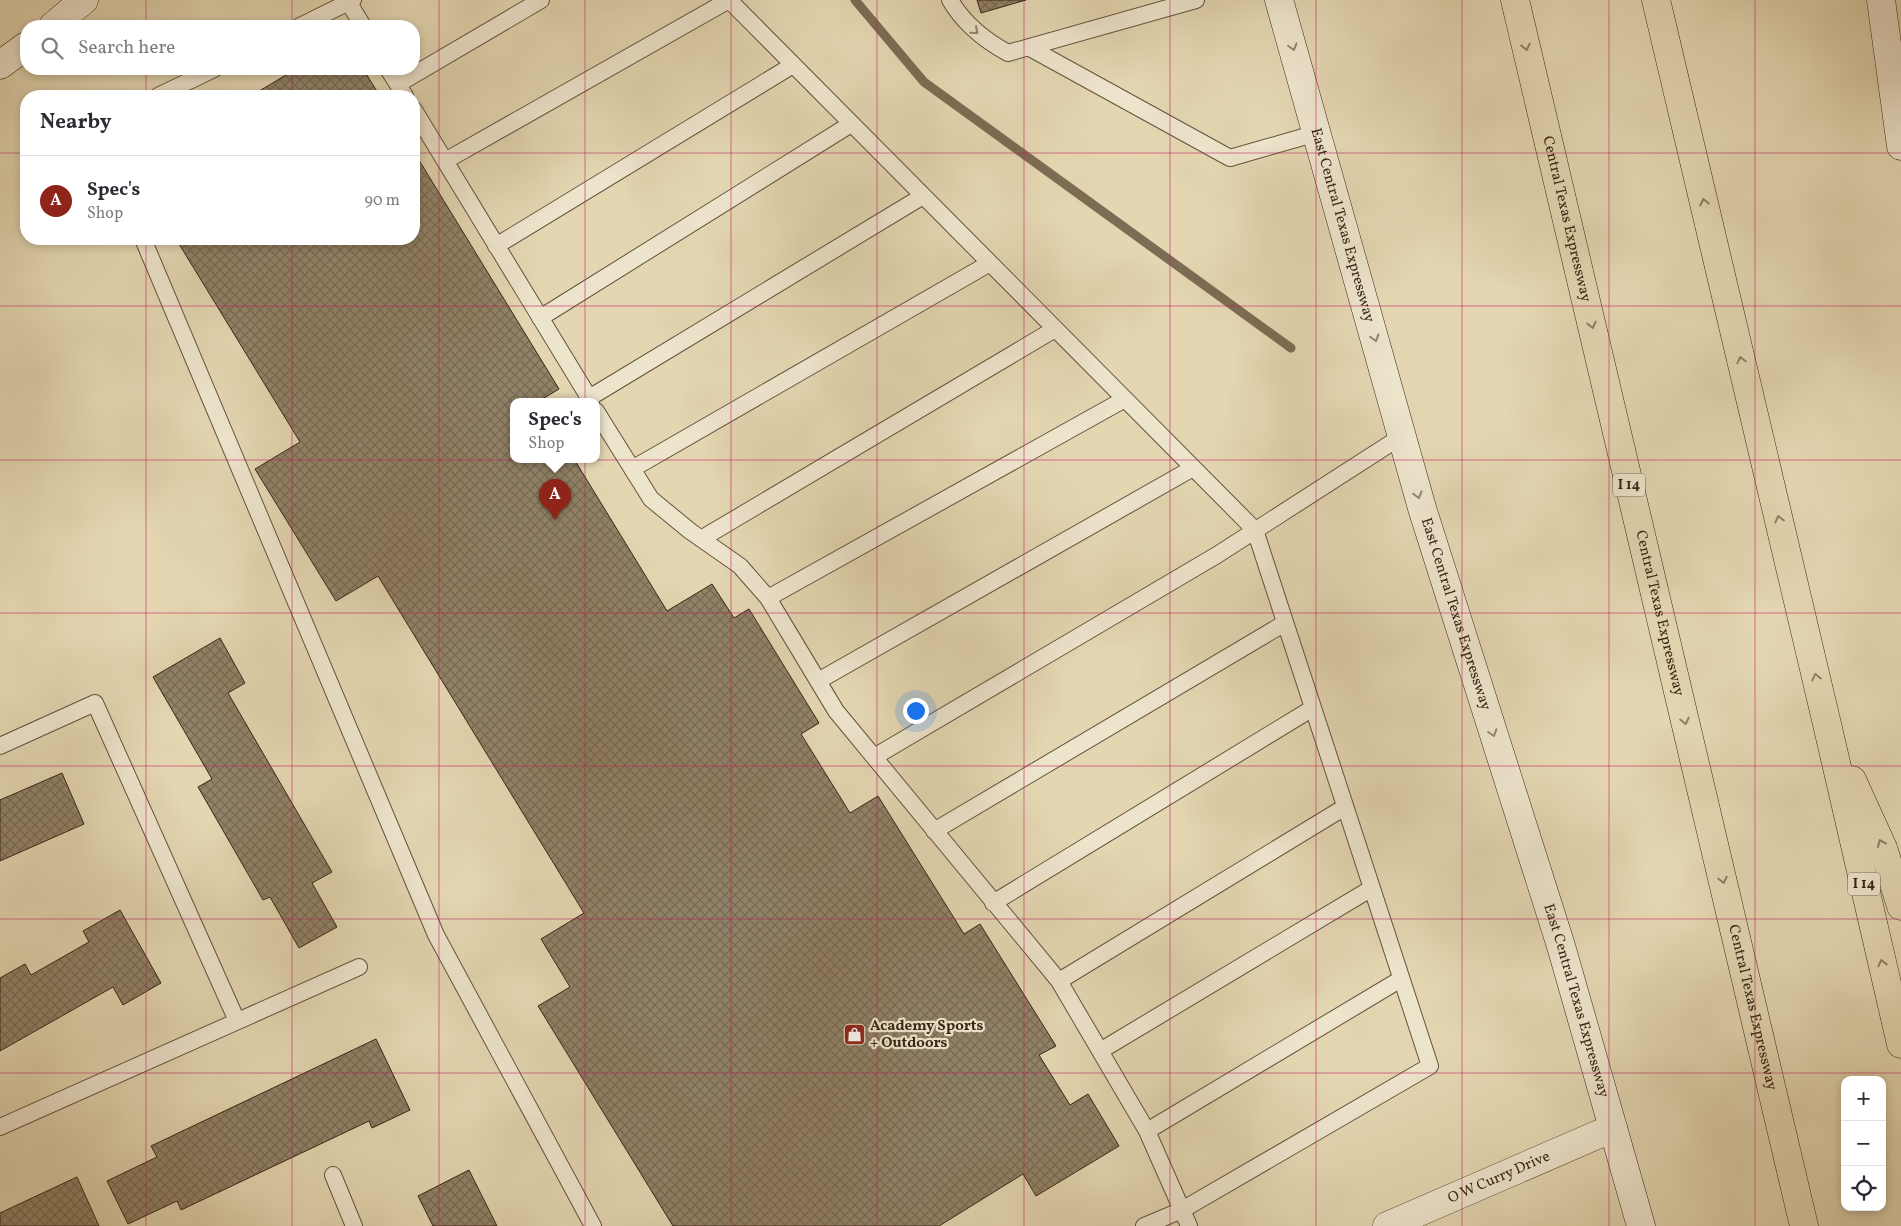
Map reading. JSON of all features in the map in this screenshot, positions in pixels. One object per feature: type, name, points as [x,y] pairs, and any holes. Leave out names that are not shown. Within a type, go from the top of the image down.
[{"type":"highway","name":"Central Texas Expressway","points":[[1515,0],[1804,1226]]},
{"type":"highway","name":"I 14","points":[[1656,0],[1901,1044]]},
{"type":"highway","points":[[1827,724],[1883,848],[1901,906]]},
{"type":"highway","points":[[1744,970],[1785,1226]]},
{"type":"main road","points":[[61,20],[84,0]]},
{"type":"main road","name":"East Central Texas Expressway","points":[[1280,0],[1422,508],[1561,946],[1641,1226]]},
{"type":"main road","points":[[1881,0],[1901,146]]},
{"type":"main road","points":[[0,65],[20,50]]},
{"type":"main road","name":"O W Curry Drive","points":[[1386,1226],[1613,1128]]},
{"type":"lane","points":[[392,75],[401,90],[541,0]]},
{"type":"lane","points":[[445,161],[729,0],[1255,530],[1430,1066],[1182,1210],[1144,1226]]},
{"type":"lane","points":[[950,0],[968,25],[988,42],[1008,54],[1196,0]]},
{"type":"lane","points":[[312,20],[349,1],[359,20]]},
{"type":"lane","points":[[1030,48],[1230,158],[1317,133]]},
{"type":"lane","points":[[496,246],[793,65]]},
{"type":"lane","points":[[170,90],[202,75]]},
{"type":"lane","points":[[420,120],[589,398]]},
{"type":"lane","points":[[540,318],[851,124]]},
{"type":"lane","points":[[600,398],[923,196]]},
{"type":"lane","points":[[146,245],[436,935],[593,1226]]},
{"type":"lane","points":[[632,469],[990,263]]},
{"type":"lane","points":[[701,539],[1055,329]]},
{"type":"lane","points":[[768,598],[1125,399]]},
{"type":"lane","points":[[600,416],[650,499],[701,539],[740,566],[768,598],[836,711],[1059,981],[1147,1131],[1189,1226]]},
{"type":"lane","points":[[874,757],[1217,555],[1402,436]]},
{"type":"lane","points":[[818,681],[1193,468]]},
{"type":"lane","points":[[934,831],[1285,623]]},
{"type":"lane","points":[[0,746],[95,703],[237,1021]]},
{"type":"lane","points":[[993,903],[1313,708]]},
{"type":"lane","points":[[1059,981],[1346,807]]},
{"type":"lane","points":[[1100,1050],[1372,888]]},
{"type":"lane","points":[[0,1127],[359,967]]},
{"type":"lane","points":[[1147,1131],[1401,979]]},
{"type":"lane","points":[[333,1175],[354,1226]]},
{"type":"building","points":[[977,0],[1026,0],[981,13]]},
{"type":"building","points":[[286,75],[367,75],[376,90],[261,90]]},
{"type":"building","points":[[420,162],[559,389],[544,398],[510,398],[510,463],[576,463],[667,611],[712,584],[734,618],[749,609],[819,723],[801,734],[850,813],[878,796],[964,934],[980,924],[1056,1046],[1039,1055],[1070,1105],[1088,1094],[1119,1146],[1036,1196],[1023,1174],[939,1226],[673,1226],[538,1006],[570,987],[541,939],[584,913],[378,576],[336,601],[255,469],[300,442],[180,245],[420,245]]},
{"type":"building","points":[[220,638],[245,683],[228,693],[332,872],[312,883],[337,927],[299,948],[270,897],[263,900],[198,787],[212,779],[153,677]]},
{"type":"building","points":[[62,773],[84,824],[0,861],[0,800]]},
{"type":"building","points":[[120,910],[161,983],[123,1005],[113,987],[0,1051],[0,978],[25,964],[31,975],[89,942],[83,931]]},
{"type":"building","points":[[376,1039],[410,1110],[372,1128],[369,1121],[181,1210],[177,1201],[128,1224],[107,1181],[157,1157],[151,1146]]},
{"type":"building","points":[[469,1170],[497,1226],[433,1226],[418,1196]]},
{"type":"building","points":[[77,1177],[99,1226],[0,1226],[0,1213]]},
{"type":"waterway","points":[[855,0],[924,82],[1291,348]]},
{"type":"place","name":"Spec's","points":[[555,520]]},
{"type":"place","name":"Academy Sports + Outdoors","points":[[854,1035]]}]
